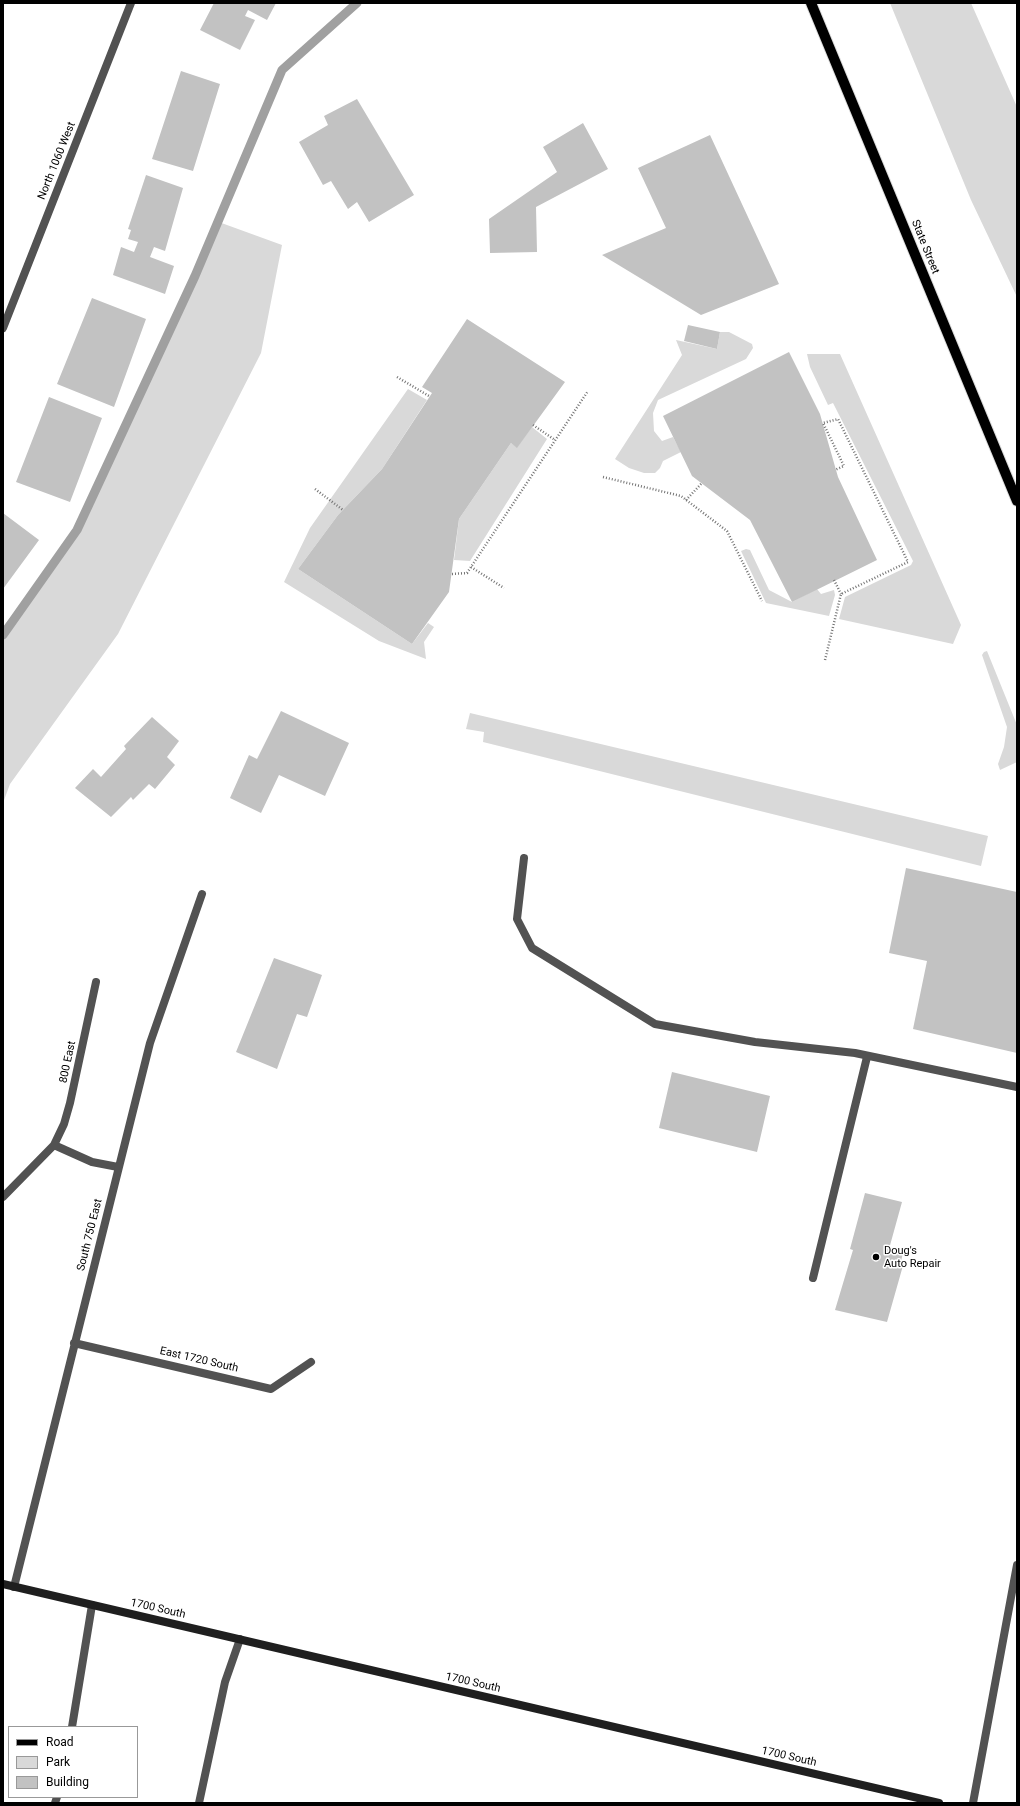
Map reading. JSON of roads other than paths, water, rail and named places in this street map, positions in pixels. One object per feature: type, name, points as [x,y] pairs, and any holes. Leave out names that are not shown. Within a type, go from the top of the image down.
[{"type":"main road","name":"State Street","points":[[811,3],[1017,501]]},
{"type":"street","name":"North 1060 West","points":[[3,328],[131,3]]},
{"type":"street","points":[[524,858],[517,919],[532,948],[655,1024],[755,1042],[855,1053],[867,1057],[1017,1087]]},
{"type":"street","name":"South 750 East","points":[[14,1587],[150,1043],[202,894]]},
{"type":"street","name":"800 East","points":[[3,1197],[54,1145],[64,1124],[96,982]]},
{"type":"street","points":[[813,1278],[867,1057]]},
{"type":"street","points":[[54,1145],[92,1162],[118,1167]]},
{"type":"street","name":"East 1720 South","points":[[74,1343],[271,1389],[311,1362]]},
{"type":"street","points":[[973,1803],[1015,1586],[1017,1565]]},
{"type":"street","name":"1700 South","points":[[3,1584],[939,1803]]},
{"type":"street","points":[[72,1726],[92,1605]]},
{"type":"street","points":[[199,1803],[225,1682],[240,1639]]},
{"type":"waterway","points":[[3,635],[77,530],[195,276],[282,70],[357,3]]},
{"type":"place","name":"Doug's Auto Repair","points":[[876,1257]]}]
